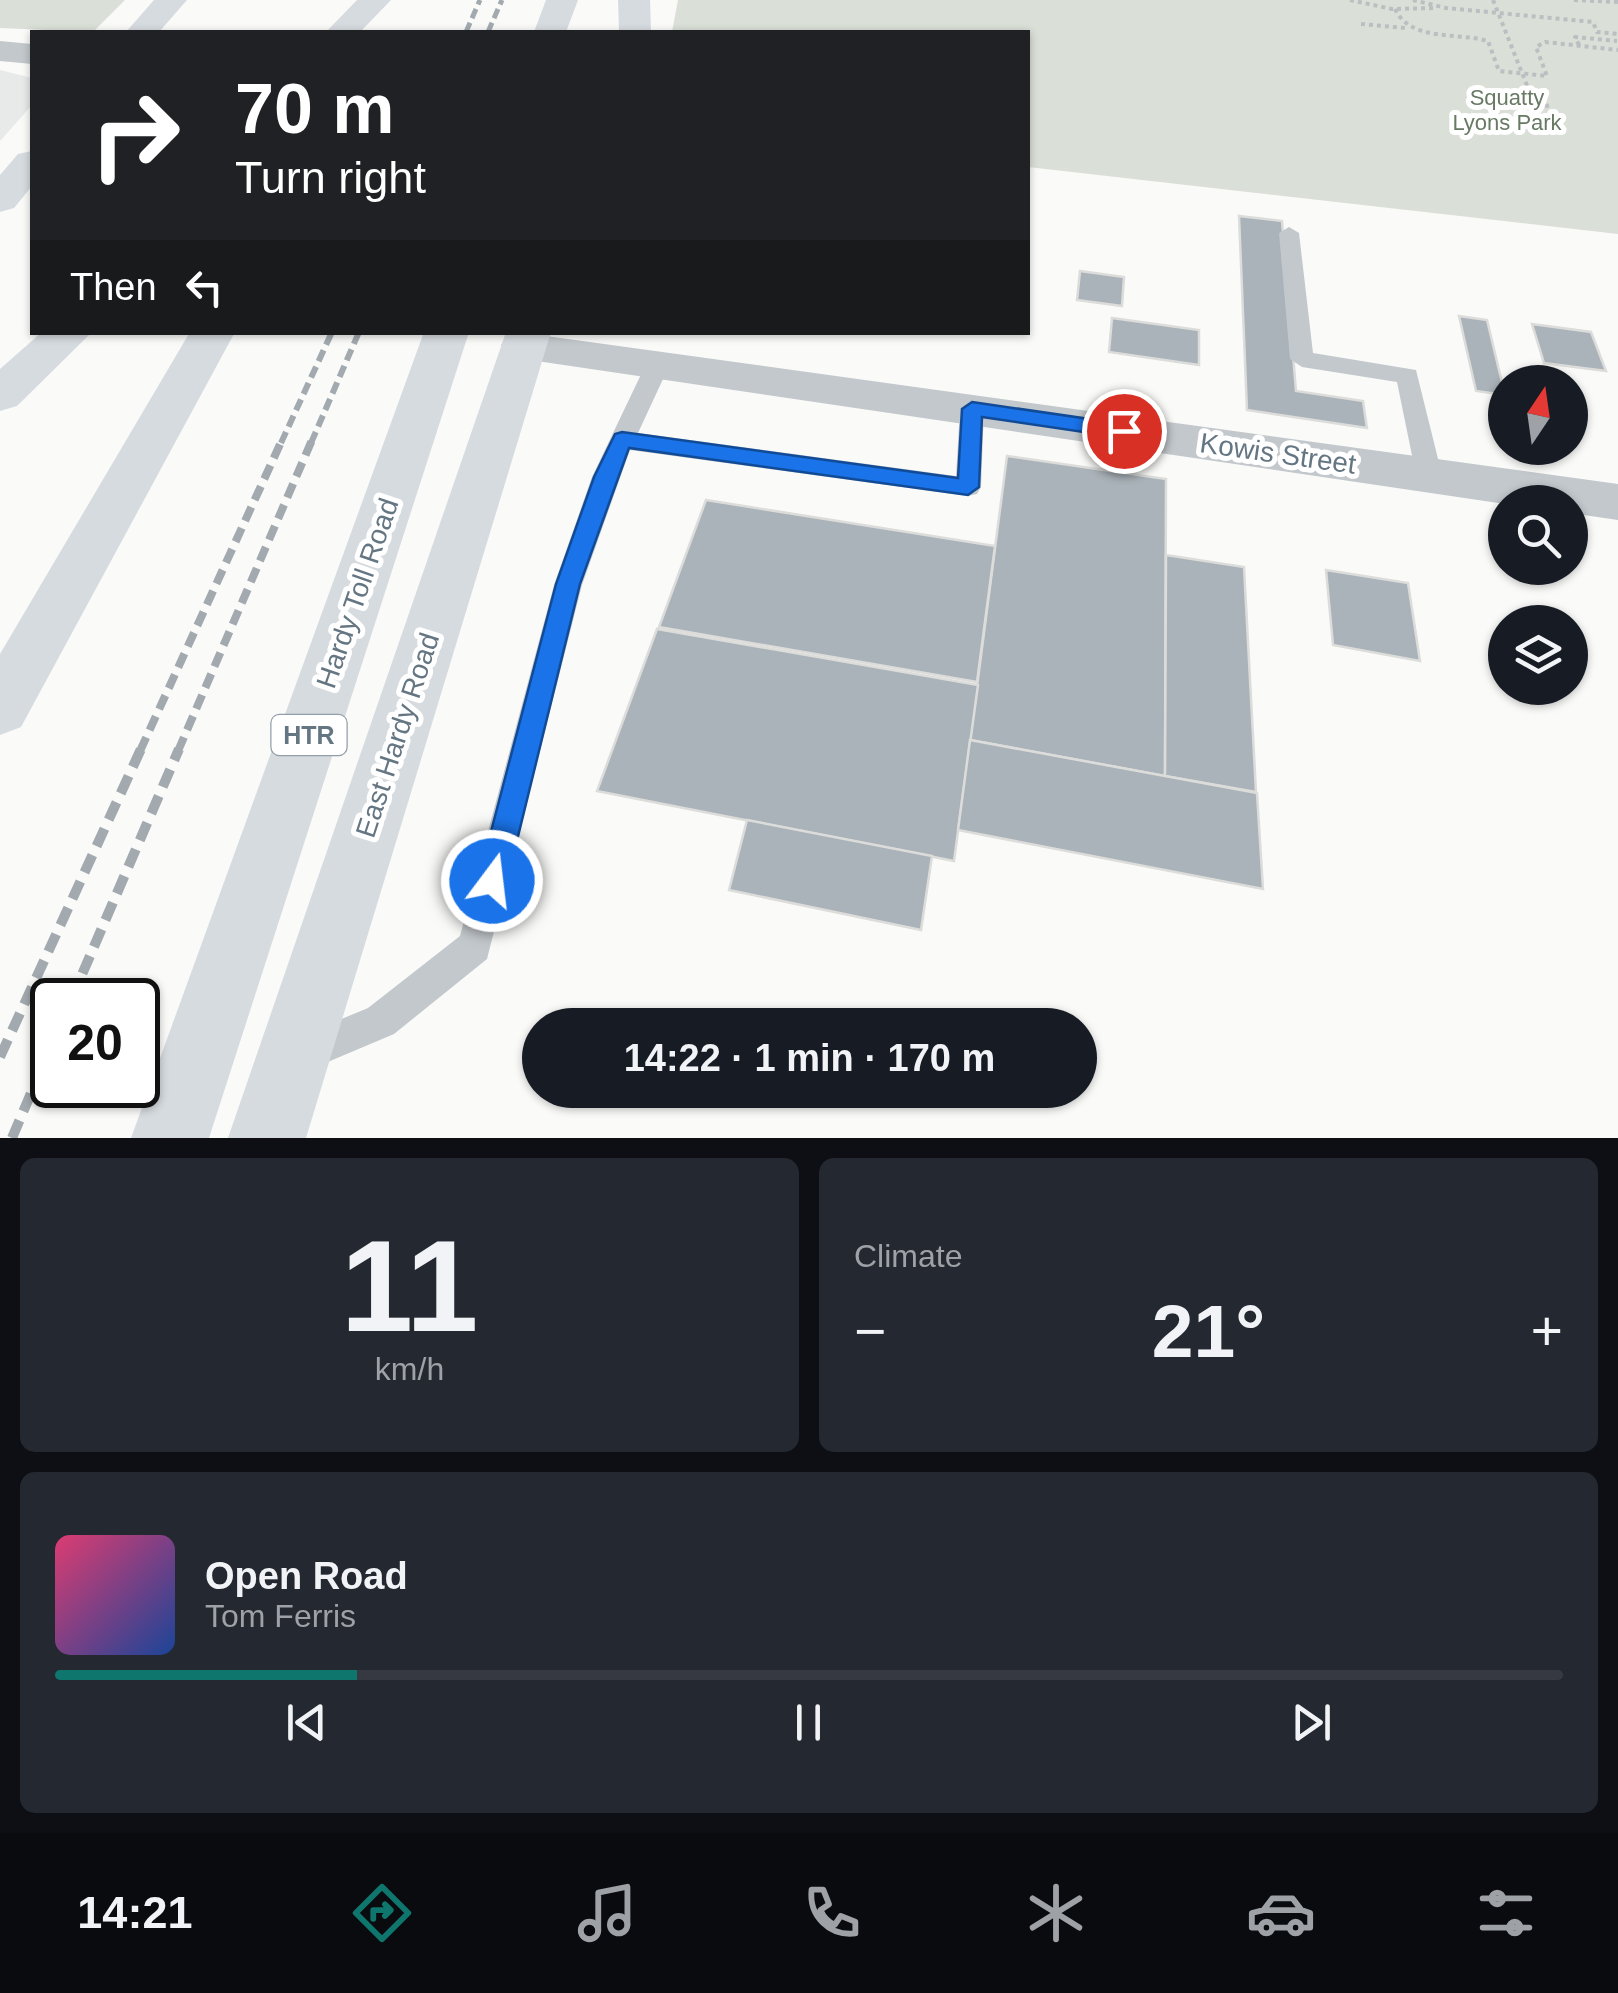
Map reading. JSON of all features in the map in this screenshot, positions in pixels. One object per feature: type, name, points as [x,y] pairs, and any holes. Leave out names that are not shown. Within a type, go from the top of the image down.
[{"type":"main road","points":[[144,30],[170,0]]},
{"type":"main road","points":[[344,30],[374,0]]},
{"type":"main road","points":[[384,30],[402,0]]},
{"type":"main road","points":[[551,30],[562,0]]},
{"type":"main road","points":[[634,0],[637,30]]},
{"type":"main road","points":[[638,30],[648,0]]},
{"type":"main road","points":[[0,200],[30,164]]},
{"type":"main road","points":[[0,394],[67,335]]},
{"type":"main road","points":[[0,710],[211,335]]},
{"type":"main road","name":"Hardy Toll Road","points":[[170,1138],[446,335]]},
{"type":"main road","name":"East Hardy Road","points":[[267,1138],[526,339]]},
{"type":"street","points":[[0,51],[30,54]]},
{"type":"street","name":"Kowis Street","points":[[526,339],[658,364],[1618,502]]},
{"type":"lane","points":[[1289,232],[1302,360],[1408,376],[1429,475]]},
{"type":"lane","points":[[293,1057],[381,1021],[476,947],[568,584],[605,477],[658,364]]},
{"type":"lane","points":[[622,440],[968,487],[972,409]]},
{"type":"path","points":[[1350,0],[1395,9],[1446,8],[1593,22],[1597,32],[1617,40]]},
{"type":"path","points":[[1413,0],[1446,8]]},
{"type":"path","points":[[1493,0],[1528,88],[1544,98],[1554,124],[1524,121]]},
{"type":"path","points":[[1574,0],[1618,2]]},
{"type":"path","points":[[1395,9],[1398,20],[1407,28]]},
{"type":"path","points":[[1361,24],[1474,35],[1488,41],[1498,71],[1547,76],[1536,46],[1545,42],[1580,46],[1617,40]]},
{"type":"path","points":[[1580,46],[1575,37],[1617,40]]},
{"type":"shaded area","points":[[0,70],[30,78],[30,107],[0,141]]},
{"type":"green space","points":[[0,0],[125,0],[95,30],[0,28]]},
{"type":"green space","name":"Squatty Lyons Park","points":[[678,0],[1618,0],[1618,234],[1030,167],[1030,30],[672,30]]},
{"type":"building","points":[[1239,216],[1282,221],[1296,391],[1363,401],[1367,428],[1247,410]]},
{"type":"building","points":[[1080,271],[1124,277],[1122,306],[1077,300]]},
{"type":"building","points":[[1459,316],[1487,320],[1498,365],[1488,365],[1488,393],[1476,391]]},
{"type":"building","points":[[1112,318],[1199,330],[1199,365],[1109,352]]},
{"type":"building","points":[[1532,324],[1591,332],[1606,371],[1588,369],[1588,365],[1544,363]]},
{"type":"building","points":[[1007,456],[1166,479],[1165,776],[970,740]]},
{"type":"building","points":[[706,500],[995,546],[977,682],[659,627]]},
{"type":"building","points":[[1166,555],[1244,567],[1256,792],[1165,776]]},
{"type":"building","points":[[1326,570],[1408,583],[1420,661],[1333,645]]},
{"type":"building","points":[[657,629],[978,685],[954,861],[597,791]]},
{"type":"building","points":[[970,740],[1257,793],[1263,889],[958,830]]},
{"type":"building","points":[[747,820],[932,856],[921,930],[729,890]]},
{"type":"railway","points":[[467,30],[480,0]]},
{"type":"railway","points":[[489,30],[502,0]]},
{"type":"railway","points":[[281,443],[331,335]]},
{"type":"railway","points":[[311,443],[358,335]]},
{"type":"railway","points":[[140,751],[282,440]]},
{"type":"railway","points":[[178,751],[312,440]]},
{"type":"railway","points":[[0,1057],[141,749]]},
{"type":"railway","points":[[80,978],[179,749]]},
{"type":"railway","points":[[12,1138],[30,1096]]},
{"type":"route","points":[[492,881],[568,584],[622,440],[968,487],[972,409],[1124,431]]}]
